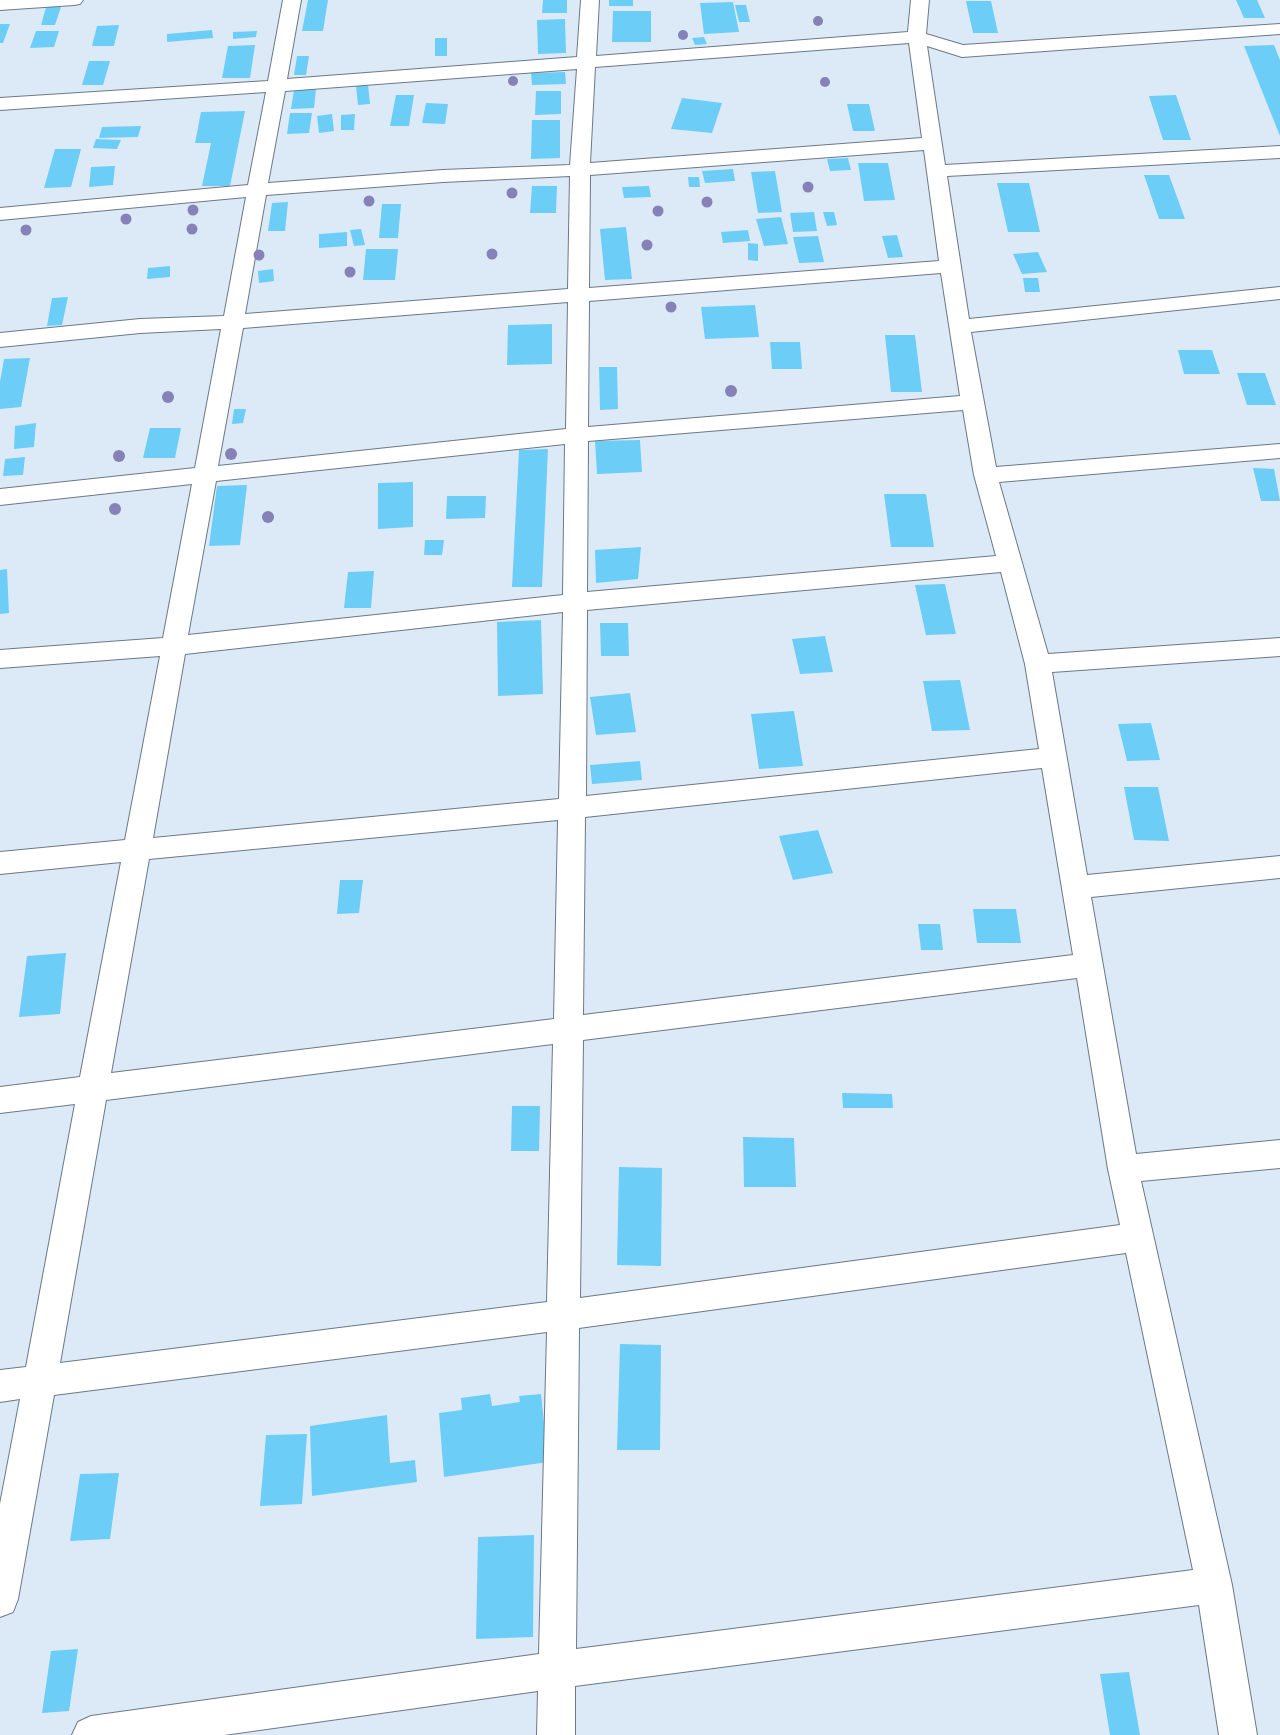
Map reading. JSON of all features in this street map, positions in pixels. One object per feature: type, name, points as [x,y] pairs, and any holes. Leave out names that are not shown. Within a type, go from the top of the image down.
[{"type":"street","points":[[0,5],[74,0]]},
{"type":"street","points":[[0,1599],[204,473],[292,0]]},
{"type":"street","points":[[556,1735],[572,808],[580,170],[588,61],[590,0]]},
{"type":"street","points":[[920,0],[917,37],[934,143],[959,327],[972,402],[986,475],[1038,664],[1123,1169],[1214,1585],[1238,1735]]},
{"type":"street","points":[[0,104],[275,86],[917,37],[962,51],[1280,28]]},
{"type":"street","points":[[0,214],[256,190],[443,176],[580,170],[934,143]]},
{"type":"street","points":[[937,171],[1280,152]]},
{"type":"street","points":[[0,340],[140,326],[232,322],[950,266]]},
{"type":"street","points":[[959,327],[1280,293]]},
{"type":"street","points":[[0,497],[204,473],[577,435],[972,402]]},
{"type":"street","points":[[986,475],[1280,451]]},
{"type":"street","points":[[0,659],[173,646],[575,602],[1010,563]]},
{"type":"street","points":[[1038,664],[1280,647]]},
{"type":"street","points":[[0,863],[572,808],[1054,757]]},
{"type":"street","points":[[1076,887],[1280,867]]},
{"type":"street","points":[[0,1100],[1089,965]]},
{"type":"street","points":[[1123,1169],[1280,1154]]},
{"type":"street","points":[[0,1386],[564,1315],[1139,1237]]},
{"type":"street","points":[[91,1735],[557,1670],[1214,1585]]},
{"type":"building","points":[[308,0],[328,0],[323,31],[302,31]]},
{"type":"building","points":[[543,0],[567,0],[567,13],[542,13]]},
{"type":"building","points":[[609,0],[633,0],[633,6],[609,6]]},
{"type":"building","points":[[1236,0],[1257,0],[1265,18],[1244,18]]},
{"type":"building","points":[[966,1],[991,1],[998,33],[973,33]]},
{"type":"building","points":[[733,2],[739,32],[704,34],[700,3]]},
{"type":"building","points":[[735,5],[746,5],[750,22],[739,22]]},
{"type":"building","points":[[46,7],[61,7],[55,25],[41,25]]},
{"type":"building","points":[[613,11],[651,11],[651,42],[612,42]]},
{"type":"building","points":[[565,19],[566,53],[538,54],[537,20]]},
{"type":"building","points":[[0,24],[10,24],[3,43],[0,43]]},
{"type":"building","points":[[119,25],[114,46],[92,46],[97,26]]},
{"type":"building","points":[[212,30],[213,38],[167,42],[167,34]]},
{"type":"building","points":[[36,31],[59,31],[54,47],[30,48]]},
{"type":"building","points":[[257,31],[256,37],[233,39],[233,32]]},
{"type":"building","points":[[704,37],[707,44],[695,45],[692,38]]},
{"type":"building","points":[[435,38],[447,38],[447,56],[435,56]]},
{"type":"building","points":[[255,45],[250,78],[222,78],[228,46]]},
{"type":"building","points":[[1274,45],[1280,60],[1280,136],[1244,46]]},
{"type":"building","points":[[297,56],[309,56],[306,75],[294,75]]},
{"type":"building","points":[[89,61],[110,61],[103,85],[82,85]]},
{"type":"building","points":[[565,72],[566,84],[532,85],[531,73]]},
{"type":"building","points":[[368,85],[370,104],[358,105],[356,86]]},
{"type":"building","points":[[316,89],[314,108],[291,109],[294,90]]},
{"type":"building","points":[[536,91],[561,91],[561,114],[535,115]]},
{"type":"building","points":[[396,95],[414,95],[409,126],[390,126]]},
{"type":"building","points":[[1176,95],[1191,140],[1163,140],[1149,96]]},
{"type":"building","points":[[682,98],[722,103],[712,133],[671,129]]},
{"type":"building","points":[[426,103],[448,104],[445,124],[422,123]]},
{"type":"building","points":[[847,104],[869,104],[875,131],[853,131]]},
{"type":"building","points":[[245,111],[230,186],[202,186],[211,143],[195,143],[201,112]]},
{"type":"building","points":[[290,113],[312,113],[309,133],[287,134]]},
{"type":"building","points":[[332,114],[334,131],[319,133],[317,116]]},
{"type":"building","points":[[355,114],[354,130],[341,130],[341,115]]},
{"type":"building","points":[[532,120],[560,120],[560,158],[531,159]]},
{"type":"building","points":[[141,126],[138,137],[99,138],[102,127]]},
{"type":"building","points":[[96,139],[121,140],[117,149],[93,148]]},
{"type":"building","points":[[55,149],[81,149],[71,187],[44,188]]},
{"type":"building","points":[[848,158],[851,170],[830,171],[827,159]]},
{"type":"building","points":[[858,163],[888,163],[895,200],[864,201]]},
{"type":"building","points":[[115,166],[113,185],[89,187],[91,167]]},
{"type":"building","points":[[733,169],[735,181],[705,183],[702,171]]},
{"type":"building","points":[[775,171],[782,212],[758,213],[751,172]]},
{"type":"building","points":[[1144,175],[1169,175],[1185,219],[1159,219]]},
{"type":"building","points":[[688,177],[699,177],[700,187],[689,187]]},
{"type":"building","points":[[997,183],[1029,183],[1040,232],[1008,232]]},
{"type":"building","points":[[532,186],[557,186],[556,213],[530,213]]},
{"type":"building","points":[[649,186],[651,197],[624,198],[622,187]]},
{"type":"building","points":[[288,202],[285,231],[268,231],[272,203]]},
{"type":"building","points":[[382,204],[401,204],[398,238],[379,238]]},
{"type":"building","points":[[814,212],[817,231],[793,232],[790,213]]},
{"type":"building","points":[[823,212],[834,212],[837,225],[827,226]]},
{"type":"building","points":[[781,217],[788,244],[764,246],[756,219]]},
{"type":"building","points":[[626,227],[632,279],[605,280],[600,229]]},
{"type":"building","points":[[361,229],[365,245],[354,246],[350,230]]},
{"type":"building","points":[[748,230],[750,241],[723,243],[721,232]]},
{"type":"building","points":[[347,232],[347,246],[319,248],[319,234]]},
{"type":"building","points":[[897,235],[903,257],[888,258],[882,236]]},
{"type":"building","points":[[818,236],[824,262],[799,263],[793,237]]},
{"type":"building","points":[[748,243],[758,244],[758,261],[748,260]]},
{"type":"building","points":[[366,249],[398,249],[395,280],[363,280]]},
{"type":"building","points":[[1038,252],[1047,272],[1022,274],[1013,254]]},
{"type":"building","points":[[170,266],[170,277],[147,279],[148,268]]},
{"type":"building","points":[[273,269],[274,281],[259,283],[258,271]]},
{"type":"building","points":[[1023,278],[1038,278],[1040,292],[1025,292]]},
{"type":"building","points":[[68,297],[62,325],[47,326],[52,298]]},
{"type":"building","points":[[755,305],[759,337],[705,339],[701,307]]},
{"type":"building","points":[[552,324],[552,364],[507,365],[508,325]]},
{"type":"building","points":[[885,335],[915,335],[922,392],[891,392]]},
{"type":"building","points":[[770,342],[800,342],[802,369],[772,369]]},
{"type":"building","points":[[1178,350],[1212,350],[1220,374],[1184,374]]},
{"type":"building","points":[[30,358],[21,407],[0,409],[0,382],[4,359]]},
{"type":"building","points":[[599,367],[617,367],[618,409],[600,410]]},
{"type":"building","points":[[1237,373],[1265,373],[1276,405],[1247,405]]},
{"type":"building","points":[[234,409],[246,409],[243,423],[232,424]]},
{"type":"building","points":[[36,423],[34,447],[14,449],[15,426]]},
{"type":"building","points":[[150,428],[181,428],[175,458],[143,458]]},
{"type":"building","points":[[640,440],[642,472],[597,474],[595,441]]},
{"type":"building","points":[[548,449],[542,587],[512,587],[519,450]]},
{"type":"building","points":[[25,457],[23,475],[3,476],[5,459]]},
{"type":"building","points":[[1253,468],[1274,469],[1280,501],[1261,501]]},
{"type":"building","points":[[413,482],[413,527],[378,529],[378,483]]},
{"type":"building","points":[[247,485],[240,545],[209,546],[217,486]]},
{"type":"building","points":[[884,494],[926,494],[934,547],[891,547]]},
{"type":"building","points":[[447,496],[486,496],[485,518],[446,519]]},
{"type":"building","points":[[425,540],[444,540],[442,555],[424,555]]},
{"type":"building","points":[[641,547],[638,579],[596,583],[595,550]]},
{"type":"building","points":[[7,569],[9,613],[0,614],[0,570]]},
{"type":"building","points":[[374,571],[371,608],[344,608],[348,572]]},
{"type":"building","points":[[945,584],[956,634],[926,635],[915,585]]},
{"type":"building","points":[[541,620],[543,694],[498,696],[497,622]]},
{"type":"building","points":[[600,623],[628,623],[629,656],[601,656]]},
{"type":"building","points":[[825,636],[833,672],[800,674],[792,639]]},
{"type":"building","points":[[960,680],[970,730],[932,731],[923,681]]},
{"type":"building","points":[[630,693],[636,732],[596,735],[590,697]]},
{"type":"building","points":[[794,711],[803,766],[759,769],[751,714]]},
{"type":"building","points":[[1151,723],[1160,760],[1127,761],[1118,724]]},
{"type":"building","points":[[640,761],[642,780],[592,784],[590,765]]},
{"type":"building","points":[[1124,787],[1158,787],[1169,841],[1134,840]]},
{"type":"building","points":[[818,830],[833,873],[793,880],[779,836]]},
{"type":"building","points":[[340,880],[363,880],[359,913],[337,914]]},
{"type":"building","points":[[973,909],[1016,909],[1021,943],[977,943]]},
{"type":"building","points":[[918,924],[940,924],[943,950],[921,950]]},
{"type":"building","points":[[66,953],[60,1014],[19,1017],[27,956]]},
{"type":"building","points":[[842,1093],[892,1094],[893,1108],[843,1108]]},
{"type":"building","points":[[512,1106],[540,1106],[539,1151],[511,1151]]},
{"type":"building","points":[[743,1137],[794,1138],[796,1187],[744,1187]]},
{"type":"building","points":[[619,1167],[662,1168],[661,1266],[617,1265]]},
{"type":"building","points":[[620,1344],[661,1345],[660,1450],[617,1450]]},
{"type":"building","points":[[490,1394],[492,1406],[520,1402],[519,1396],[541,1394],[548,1462],[444,1477],[439,1413],[462,1410],[461,1398]]},
{"type":"building","points":[[387,1415],[390,1463],[415,1460],[417,1482],[312,1496],[310,1426]]},
{"type":"building","points":[[307,1434],[302,1504],[260,1506],[266,1435]]},
{"type":"building","points":[[119,1473],[110,1539],[70,1541],[80,1474]]},
{"type":"building","points":[[534,1535],[533,1637],[476,1639],[478,1537]]},
{"type":"building","points":[[78,1649],[69,1711],[42,1713],[51,1651]]},
{"type":"building","points":[[1129,1672],[1140,1735],[1110,1735],[1100,1674]]}]
